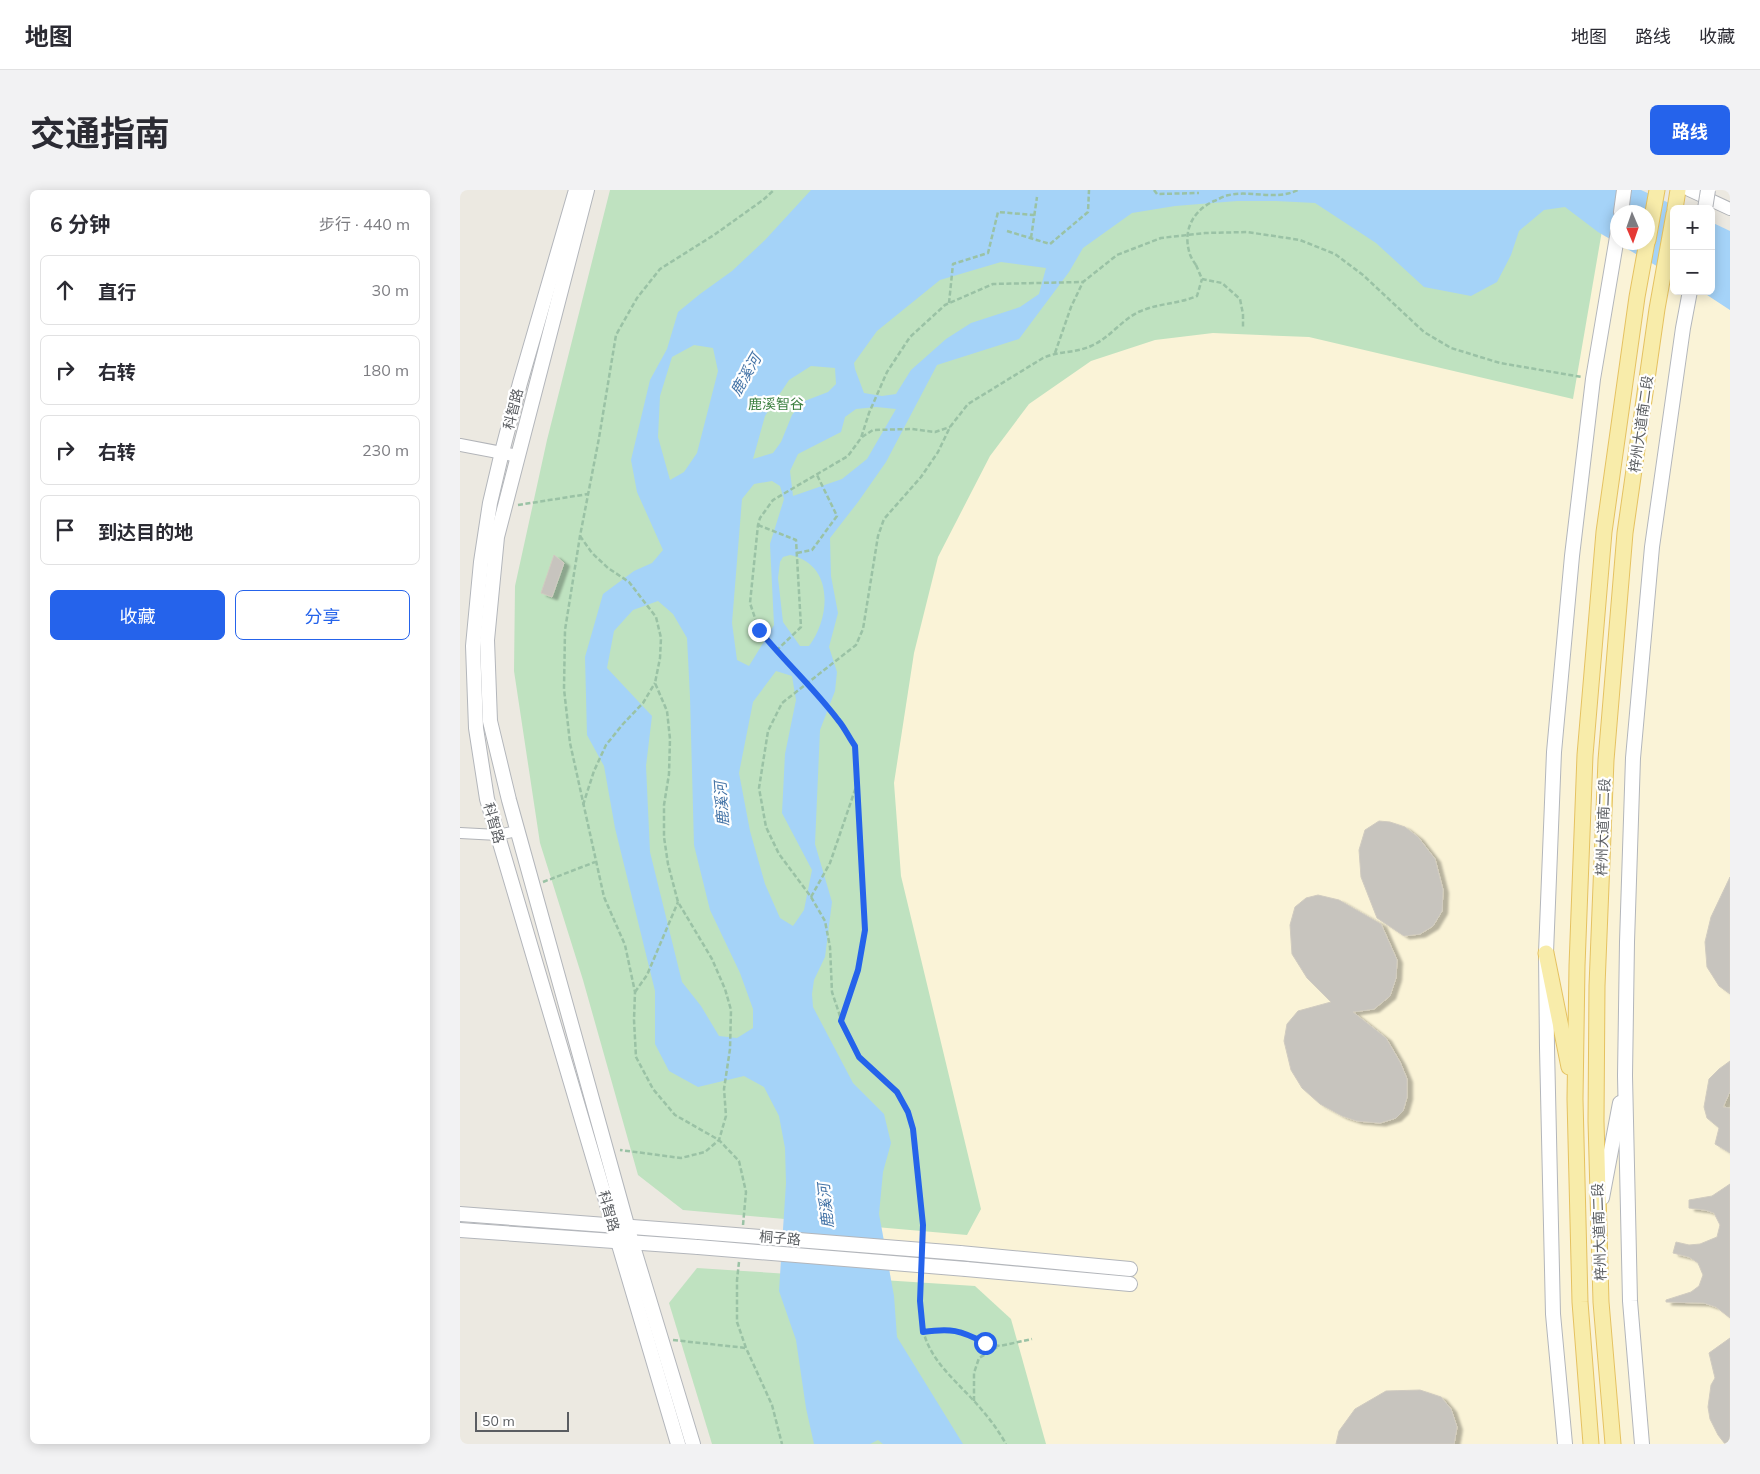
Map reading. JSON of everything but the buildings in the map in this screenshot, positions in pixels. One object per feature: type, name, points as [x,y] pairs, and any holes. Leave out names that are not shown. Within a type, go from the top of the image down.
[{"type":"main road","name":"科智路","points":[[576,190],[520,383],[488,513],[473,646],[476,728],[487,799],[621,1227]]},
{"type":"main road","name":"科智路","points":[[587,190],[497,537],[487,640],[490,721],[517,831],[606,1148],[621,1227],[678,1444]]},
{"type":"main road","points":[[1621,205],[1624,190]]},
{"type":"main road","name":"梓州大道南二段","points":[[1654,205],[1657,190]]},
{"type":"main road","points":[[1676,205],[1678,190]]},
{"type":"main road","points":[[1705,205],[1708,190]]},
{"type":"main road","name":"梓州大道南二段","points":[[1613,1444],[1601,1302],[1596,1121],[1597,986],[1606,760],[1625,534],[1657,309],[1670,236]]},
{"type":"main road","points":[[1565,1444],[1553,1314],[1546,954],[1554,752],[1572,556],[1593,379],[1614,250]]},
{"type":"main road","name":"梓州大道南二段","points":[[1591,1444],[1580,1302],[1575,1099],[1577,966],[1585,755],[1604,532],[1645,250]]},
{"type":"main road","points":[[1642,1444],[1630,1301],[1625,1076],[1632,758],[1652,547],[1689,295]]},
{"type":"main road","points":[[1546,954],[1575,1099]]},
{"type":"main road","points":[[1598,1216],[1625,1076]]},
{"type":"main road","name":"桐子路","points":[[460,1214],[960,1253],[1130,1269]]},
{"type":"main road","name":"桐子路","points":[[460,1230],[966,1269],[1130,1284]]},
{"type":"main road","name":"科智路","points":[[625,1243],[661,1338],[693,1444]]},
{"type":"street","points":[[1689,190],[1730,210]]},
{"type":"street","points":[[460,445],[518,456]]},
{"type":"street","points":[[460,834],[498,835],[517,831]]},
{"type":"street","points":[[1130,1269],[1130,1284]]},
{"type":"path","points":[[743,1227],[746,1192],[739,1161],[719,1140],[675,1115],[653,1089],[636,1057],[635,992],[625,945],[604,897],[595,862],[570,743],[564,688],[566,630],[580,536],[616,335],[637,298],[660,269],[714,235],[774,190]]},
{"type":"path","points":[[1006,231],[1050,244],[1088,212],[1089,190]]},
{"type":"path","points":[[1154,190],[1158,194],[1199,193]]},
{"type":"path","points":[[922,1244],[923,1225],[914,1139],[908,1112],[897,1092],[859,1057],[841,1021],[832,992],[830,947],[825,921],[811,897],[779,854],[766,827],[759,788],[768,731],[782,703],[856,645],[863,629],[878,536],[884,519],[920,477],[938,452],[950,427],[968,404],[1043,358],[1055,353],[1075,351],[1092,346],[1140,311],[1162,304],[1184,302],[1197,296],[1202,280],[1189,252],[1187,232],[1192,219],[1205,205],[1229,195],[1271,196],[1298,190]]},
{"type":"path","points":[[1031,238],[1037,197]]},
{"type":"path","points":[[949,303],[953,264],[988,253],[998,212],[1034,216]]},
{"type":"path","points":[[1055,353],[1071,308],[1083,282],[1117,256],[1161,238],[1205,233],[1247,232],[1300,240],[1335,254],[1363,275],[1424,332],[1451,348],[1500,363],[1593,379]]},
{"type":"path","points":[[1202,280],[1222,283],[1240,299],[1243,327]]},
{"type":"path","points":[[841,1021],[858,970],[865,930],[855,746],[839,721],[808,683],[776,651],[759,630],[750,603],[760,518],[773,500],[848,456],[861,438],[869,413],[887,372],[910,336],[944,305],[994,284],[1083,282]]},
{"type":"path","points":[[861,438],[873,430],[912,429],[935,432],[950,427]]},
{"type":"path","points":[[797,553],[812,550],[837,516],[817,475]]},
{"type":"path","points":[[505,507],[588,494]]},
{"type":"path","points":[[758,525],[796,540],[801,627],[776,651]]},
{"type":"path","points":[[580,536],[592,553],[608,568],[629,582],[656,617],[661,638],[660,658],[655,683],[643,702],[606,745],[594,772],[583,805]]},
{"type":"path","points":[[606,1148],[681,1158],[705,1152],[719,1140],[726,1116],[724,1089],[730,1049],[731,1010],[725,989],[712,959],[678,902],[668,864],[664,837],[664,805],[669,774],[670,739],[667,711],[655,683]]},
{"type":"path","points":[[811,897],[830,862],[858,783]]},
{"type":"path","points":[[533,886],[595,862]]},
{"type":"path","points":[[635,992],[647,975],[678,902]]},
{"type":"path","points":[[740,1253],[737,1280],[737,1322],[746,1348],[772,1405],[782,1444]]},
{"type":"path","points":[[921,1272],[920,1301],[923,1332],[940,1366],[974,1401],[997,1429],[1006,1444]]},
{"type":"path","points":[[923,1332],[939,1330],[962,1331],[985,1343],[1000,1346]]},
{"type":"path","points":[[661,1338],[746,1348]]},
{"type":"path","points":[[974,1401],[974,1373],[979,1358],[1000,1346],[1032,1339]]},
{"type":"shaded area","points":[[1598,232],[1610,239],[1610,250],[1629,250],[1670,274],[1670,295],[1707,295],[1730,310],[1730,1444],[963,1444],[894,1296],[879,1214],[812,994],[937,365]]},
{"type":"green space","name":"鹿溪智谷","points":[[610,190],[1609,190],[1573,399],[1309,337],[1213,333],[1155,340],[1091,361],[1029,404],[990,456],[938,557],[914,653],[894,783],[901,876],[981,1209],[967,1235],[683,1210],[638,1175],[583,980],[540,843],[514,671],[515,586],[547,440]]},
{"type":"green space","points":[[697,1268],[975,1286],[1011,1319],[1046,1444],[712,1444],[669,1303]]},
{"type":"water","name":"鹿溪河","points":[[811,190],[1641,190],[1673,205],[1670,205],[1670,274],[1629,250],[1655,250],[1655,205],[1610,205],[1610,239],[1565,207],[1544,210],[1519,231],[1511,255],[1497,282],[1471,296],[1424,287],[1376,243],[1315,203],[1237,201],[1175,206],[1132,213],[1083,248],[1069,272],[1019,339],[937,365],[886,462],[830,538],[831,576],[838,613],[829,647],[837,672],[835,691],[820,730],[815,844],[832,902],[825,957],[814,980],[813,1007],[853,1083],[884,1114],[891,1143],[883,1172],[879,1214],[894,1296],[897,1337],[963,1444],[883,1444],[878,1440],[870,1444],[814,1444],[806,1408],[796,1340],[779,1291],[786,1183],[785,1148],[779,1116],[764,1087],[744,1076],[698,1087],[669,1071],[655,1044],[655,991],[615,828],[604,766],[587,735],[585,657],[603,594],[634,571],[652,563],[663,550],[637,492],[631,460],[650,380],[667,349],[678,312],[732,271],[765,240]],"holes":[[[1001,262],[1046,268],[1039,294],[1020,307],[971,323],[946,339],[911,370],[896,394],[882,396],[864,393],[854,363],[877,331],[940,280]],[[694,345],[713,348],[718,371],[697,453],[684,472],[670,480],[658,437],[660,396],[672,357]],[[811,366],[835,368],[836,384],[828,392],[802,402],[792,415],[781,442],[773,453],[753,459],[765,416],[789,380]],[[876,407],[896,409],[867,459],[842,479],[793,496],[790,471],[798,454],[841,432],[845,417],[856,409]],[[772,481],[780,486],[784,499],[770,544],[774,625],[749,666],[737,660],[732,623],[742,499],[754,484]],[[790,555],[804,560],[815,569],[821,580],[824,593],[822,621],[809,646],[800,646],[783,622],[778,578],[780,562],[783,557]],[[658,601],[673,614],[687,638],[694,845],[710,910],[740,973],[753,1009],[753,1028],[737,1038],[719,1036],[701,1006],[682,982],[650,852],[646,766],[652,716],[607,668],[614,631],[633,610]],[[776,671],[792,676],[796,700],[785,754],[782,813],[812,870],[804,910],[793,926],[780,918],[765,884],[750,831],[739,773],[753,702]]]},
{"type":"water","points":[[1715,224],[1730,231],[1730,310],[1707,295],[1715,295]]},
{"type":"route","points":[[759,630],[776,651],[808,683],[839,721],[855,746],[865,930],[858,970],[841,1021],[859,1057],[897,1092],[908,1112],[913,1129],[923,1225],[920,1301],[923,1332],[939,1330],[962,1331],[985,1343]]}]
